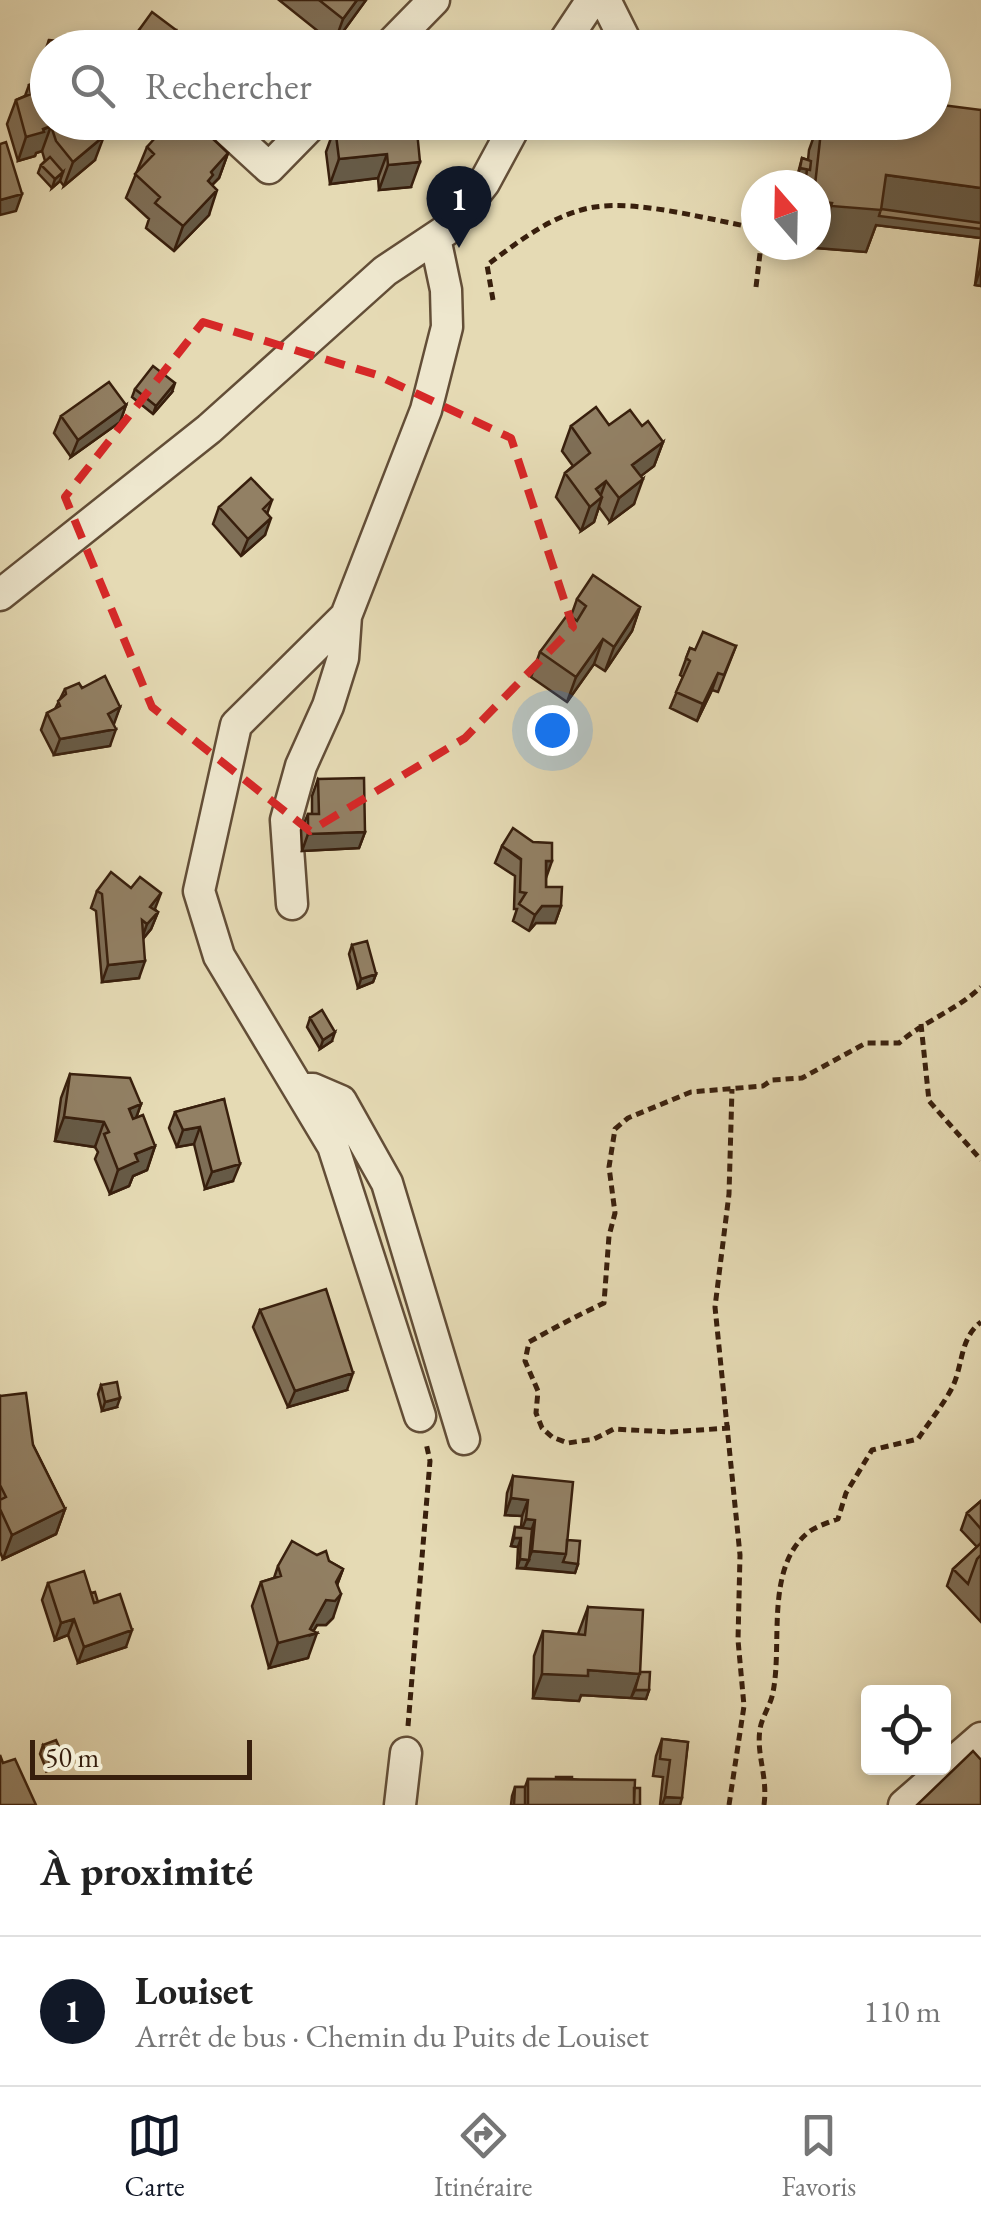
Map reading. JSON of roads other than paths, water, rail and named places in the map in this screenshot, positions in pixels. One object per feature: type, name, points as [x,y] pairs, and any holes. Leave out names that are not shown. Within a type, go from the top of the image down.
[{"type":"street","points":[[405,30],[434,0]]},
{"type":"street","points":[[572,30],[592,0]]},
{"type":"street","points":[[605,0],[620,30]]},
{"type":"street","points":[[239,140],[269,168],[296,140]]},
{"type":"street","points":[[292,904],[286,820],[301,766],[328,706],[343,658],[346,616],[426,410],[447,327],[446,290],[437,251],[507,140]]},
{"type":"street","points":[[0,596],[209,429],[385,271],[437,251]]},
{"type":"street","points":[[346,616],[236,725],[199,891],[219,956],[333,1146],[420,1416]]},
{"type":"street","points":[[298,1089],[314,1089],[341,1101],[387,1184],[464,1439]]},
{"type":"street","points":[[904,1805],[981,1738]]},
{"type":"street","points":[[400,1805],[406,1753]]},
{"type":"place","name":"Louiset","points":[[459,248]]}]
